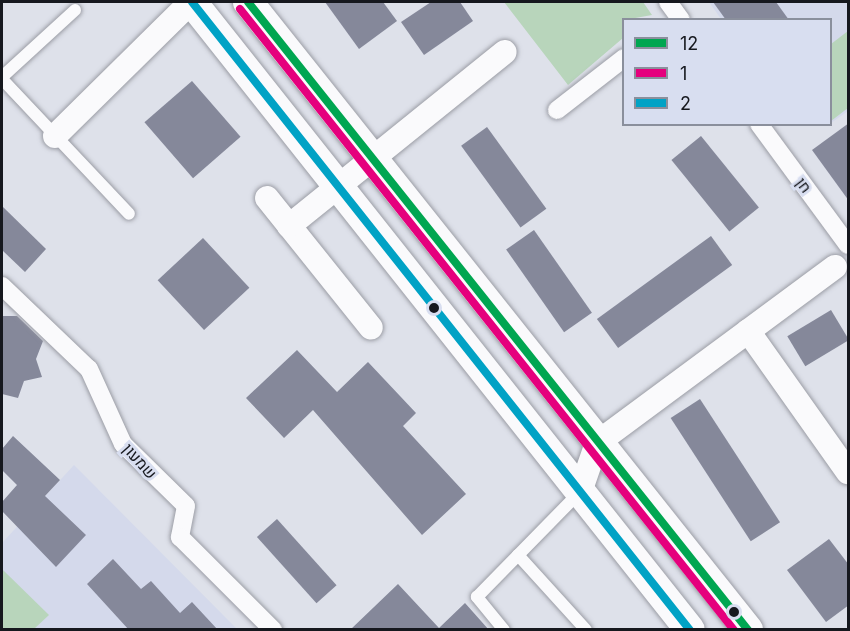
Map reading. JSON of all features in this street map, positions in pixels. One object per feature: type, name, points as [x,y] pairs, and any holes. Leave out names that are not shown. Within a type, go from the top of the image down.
[{"type":"street","points":[[56,136],[192,2],[690,630]]},
{"type":"street","points":[[248,2],[748,630]]},
{"type":"street","points":[[289,225],[505,52]]},
{"type":"street","points":[[557,110],[622,60]]},
{"type":"street","name":"חן","points":[[760,126],[849,245]]},
{"type":"street","points":[[267,198],[371,328]]},
{"type":"street","points":[[580,492],[597,443],[835,267]]},
{"type":"street","name":"שמעון","points":[[2,286],[89,369],[123,444],[186,506],[180,537],[273,630]]},
{"type":"street","points":[[748,332],[849,472]]},
{"type":"lane","points":[[75,10],[2,78],[129,214]]},
{"type":"lane","points":[[504,630],[477,597],[580,492]]},
{"type":"lane","points":[[518,555],[586,630]]},
{"type":"shaded area","points":[[709,2],[848,2],[848,111],[832,122],[832,18],[720,18]]},
{"type":"shaded area","points":[[74,465],[237,629],[2,629],[2,543]]},
{"type":"green space","points":[[504,2],[643,2],[652,15],[622,18],[622,39],[568,85]]},
{"type":"green space","points":[[848,31],[848,108],[832,120],[832,43]]},
{"type":"green space","points":[[3,570],[49,615],[34,629],[2,629]]},
{"type":"building","points":[[325,2],[383,2],[397,21],[359,49]]},
{"type":"building","points":[[431,2],[460,2],[473,21],[424,55],[401,22]]},
{"type":"building","points":[[713,2],[776,2],[788,18],[725,18]]},
{"type":"building","points":[[192,81],[241,137],[193,178],[144,122]]},
{"type":"building","points":[[849,123],[849,201],[812,150]]},
{"type":"building","points":[[487,127],[546,209],[520,228],[461,146]]},
{"type":"building","points":[[701,136],[759,207],[729,231],[671,160]]},
{"type":"building","points":[[2,206],[46,249],[25,272],[2,250]]},
{"type":"building","points":[[534,230],[592,313],[564,332],[506,250]]},
{"type":"building","points":[[711,236],[732,265],[618,348],[597,319]]},
{"type":"building","points":[[203,238],[249,288],[204,330],[158,280]]},
{"type":"building","points":[[831,310],[848,341],[805,366],[787,336]]},
{"type":"building","points":[[2,316],[17,316],[43,341],[36,359],[42,377],[24,381],[18,398],[2,394]]},
{"type":"building","points":[[297,350],[337,392],[368,362],[416,413],[403,426],[466,494],[422,535],[313,410],[284,438],[246,398]]},
{"type":"building","points":[[700,399],[780,522],[751,541],[671,418]]},
{"type":"building","points":[[13,436],[60,480],[45,496],[86,535],[56,567],[2,511],[2,502],[17,485],[2,470],[2,449]]},
{"type":"building","points":[[277,519],[337,585],[316,603],[257,537]]},
{"type":"building","points":[[829,539],[849,565],[849,605],[826,622],[787,570]]},
{"type":"building","points":[[113,559],[141,589],[151,581],[180,613],[192,602],[218,630],[129,630],[87,584]]},
{"type":"building","points":[[398,584],[439,628],[465,603],[489,630],[350,630]]},
{"type":"transit line","name":"2","points":[[192,2],[690,630]]},
{"type":"transit line","name":"12","points":[[248,2],[748,630]]},
{"type":"transit line","name":"1","points":[[240,9],[734,630]]}]
